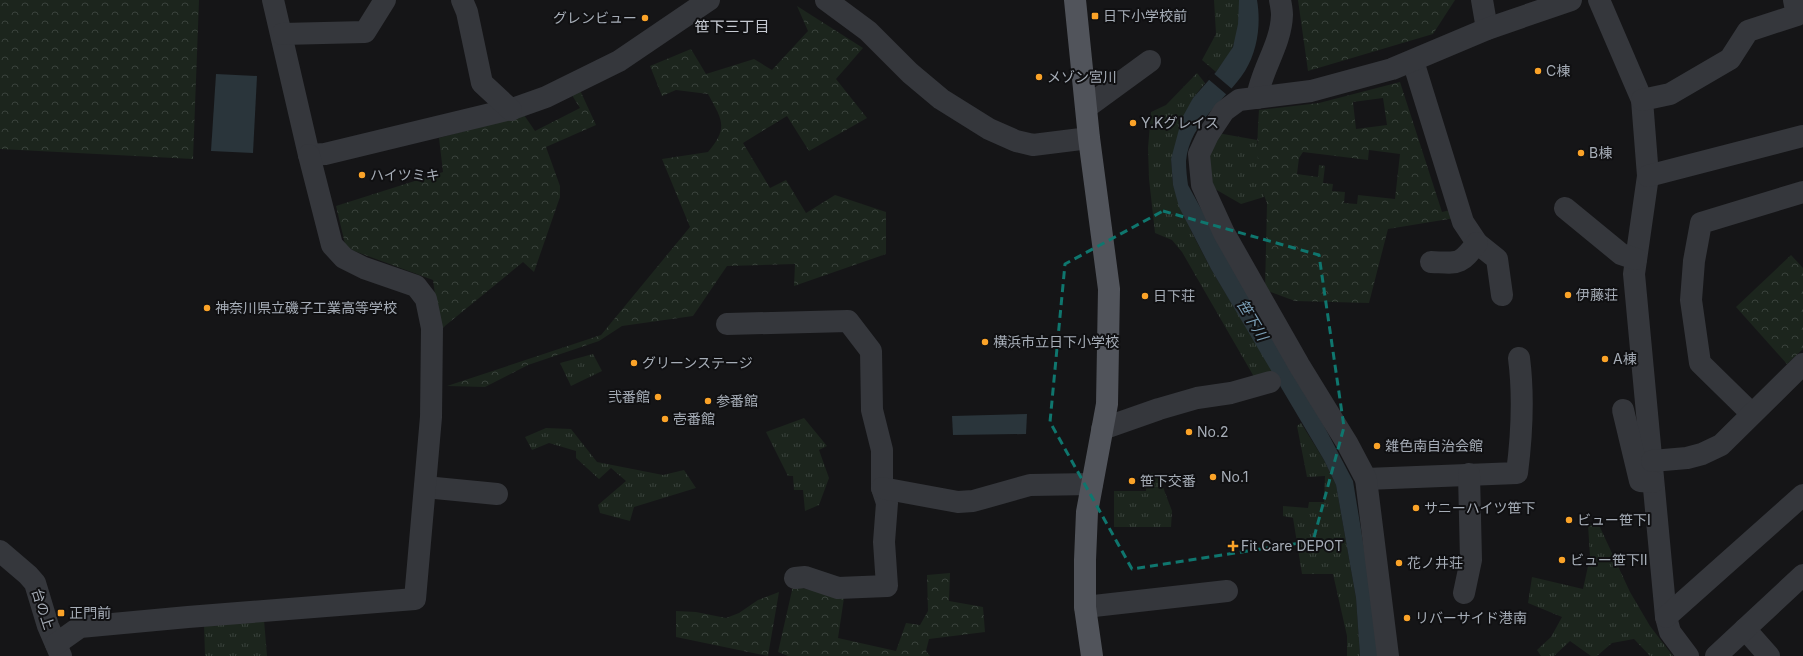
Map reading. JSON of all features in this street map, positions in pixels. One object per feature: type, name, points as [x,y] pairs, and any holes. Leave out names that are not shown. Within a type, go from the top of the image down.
[{"type":"main road","points":[[1075,0],[1089,138],[1109,289],[1107,404],[1087,519],[1085,560],[1085,607],[1092,656]]},
{"type":"street","points":[[59,650],[80,627],[188,616],[415,599],[431,417],[432,335],[426,299],[416,286],[364,268],[344,258],[332,245],[273,0]]},
{"type":"street","points":[[282,34],[365,32],[386,0]]},
{"type":"street","points":[[462,0],[467,12],[482,83],[511,110]]},
{"type":"street","points":[[826,0],[868,31],[910,73],[942,99],[988,129],[1016,141],[1033,145],[1089,138]]},
{"type":"street","points":[[1257,98],[1259,85],[1278,37],[1282,15],[1280,0]]},
{"type":"street","points":[[1482,0],[1487,29]]},
{"type":"street","points":[[1388,656],[1366,479],[1347,443],[1299,365],[1224,233],[1202,185],[1200,154],[1208,135],[1224,111],[1239,100],[1311,91],[1392,69],[1487,29],[1571,0]]},
{"type":"street","points":[[1599,0],[1642,100],[1648,176],[1634,274],[1666,617],[1670,632],[1688,656]]},
{"type":"street","points":[[1642,100],[1670,94],[1730,59],[1748,31],[1797,15],[1794,0]]},
{"type":"street","points":[[310,155],[325,154],[511,110],[546,97],[619,61],[701,2]]},
{"type":"street","points":[[1087,107],[1150,61]]},
{"type":"street","points":[[1413,61],[1463,222],[1478,243],[1497,259],[1502,295]]},
{"type":"street","points":[[1648,176],[1803,136]]},
{"type":"street","points":[[1751,413],[1700,363],[1691,300],[1694,261],[1701,223],[1803,192]]},
{"type":"street","points":[[1565,208],[1621,254],[1636,259]]},
{"type":"street","points":[[1431,262],[1457,262],[1465,258],[1478,243]]},
{"type":"street","points":[[727,324],[848,321],[872,351],[872,410],[882,450],[882,488],[887,503],[884,542],[888,586],[838,588],[805,577],[795,578]]},
{"type":"street","points":[[1366,479],[1517,473],[1522,434],[1522,386],[1519,358]]},
{"type":"street","points":[[1652,460],[1687,458],[1702,454],[1721,444],[1751,413],[1803,364]]},
{"type":"street","points":[[1102,429],[1197,398],[1231,393],[1270,382]]},
{"type":"street","points":[[1623,410],[1640,481],[1654,482]]},
{"type":"street","points":[[1464,593],[1471,560],[1469,474]]},
{"type":"street","points":[[882,488],[958,502],[973,501],[1030,485],[1092,484]]},
{"type":"street","points":[[425,487],[497,494]]},
{"type":"street","points":[[1666,617],[1803,495]]},
{"type":"street","name":"台の上","points":[[0,551],[35,582],[48,626],[59,650]]},
{"type":"street","points":[[1716,656],[1803,575]]},
{"type":"street","points":[[1085,607],[1227,591]]},
{"type":"street","points":[[1745,629],[1769,656]]},
{"type":"highlighted area","points":[[1163,211],[1319,255],[1344,427],[1313,541],[1132,569],[1050,422],[1065,264]]},
{"type":"green space","points":[[0,0],[199,0],[193,159],[0,149]]},
{"type":"green space","points":[[1214,0],[1239,0],[1240,11],[1238,29],[1232,49],[1216,72],[1202,60],[1216,34]]},
{"type":"green space","points":[[1298,0],[1455,0],[1433,34],[1308,71]]},
{"type":"green space","points":[[797,6],[863,48],[836,79],[867,118],[809,151],[787,116],[743,143],[770,188],[786,180],[806,213],[835,195],[886,212],[886,254],[794,286],[795,264],[727,266],[693,316],[622,326],[599,341],[528,365],[485,387],[447,386],[601,335],[690,227],[662,159],[708,152],[715,143],[721,130],[720,117],[708,94],[676,90],[662,96],[650,66],[691,49],[706,74],[754,59],[772,70],[808,31]]},
{"type":"green space","points":[[1197,73],[1205,83],[1193,98],[1171,159],[1173,185],[1191,231],[1211,269],[1273,372],[1257,382],[1182,252],[1172,240],[1155,233],[1149,179],[1148,148],[1151,112],[1166,105]]},
{"type":"green space","points":[[1400,82],[1442,212],[1454,209],[1455,218],[1388,229],[1369,303],[1295,301],[1265,290],[1267,203],[1260,181],[1257,145],[1259,110],[1319,103]],"holes":[[[1383,98],[1387,125],[1356,129],[1353,102]],[[1369,150],[1400,154],[1395,199],[1358,195],[1357,204],[1344,203],[1345,192],[1332,191],[1333,184],[1323,183],[1325,166],[1319,165],[1318,177],[1297,174],[1299,158],[1303,152],[1368,160]]]},
{"type":"green space","points":[[579,88],[596,125],[546,147],[560,186],[560,197],[534,272],[523,262],[440,330],[433,280],[346,248],[336,206],[443,172],[439,138],[524,115],[535,131],[580,108],[570,92]]},
{"type":"green space","points":[[1212,132],[1257,140],[1264,197],[1241,204],[1215,189],[1208,180]]},
{"type":"green space","points":[[1791,255],[1803,268],[1803,349],[1787,364],[1736,307]]},
{"type":"green space","points":[[593,354],[602,371],[571,386],[560,363]]},
{"type":"green space","points":[[804,418],[827,446],[819,450],[829,478],[819,505],[805,511],[803,490],[794,490],[793,476],[788,476],[766,432]]},
{"type":"green space","points":[[1301,423],[1324,460],[1336,485],[1356,598],[1360,656],[1347,656],[1347,636],[1333,574],[1302,574],[1293,518],[1283,516],[1283,506],[1308,508],[1309,502],[1324,502],[1325,476],[1307,477],[1297,426]]},
{"type":"green space","points":[[546,428],[571,429],[597,462],[663,475],[684,470],[696,488],[634,507],[630,521],[600,513],[598,505],[626,481],[611,468],[599,479],[576,458],[576,451],[549,443],[532,450],[525,437]]},
{"type":"green space","points":[[1147,473],[1158,474],[1172,511],[1171,527],[1114,527],[1114,491],[1146,491]]},
{"type":"green space","points":[[1598,523],[1630,592],[1650,626],[1673,656],[1650,656],[1634,639],[1612,643],[1597,656],[1591,656],[1570,641],[1554,656],[1541,656],[1537,650],[1551,637],[1562,617],[1528,603],[1532,577],[1583,589],[1590,557],[1588,524]]},
{"type":"green space","points":[[950,573],[949,601],[983,607],[985,632],[929,639],[926,651],[930,656],[788,656],[778,652],[793,586],[844,598],[838,638],[896,651],[906,623],[920,625],[928,611],[927,575]]},
{"type":"green space","points":[[779,592],[768,656],[676,637],[676,611],[696,612],[726,618],[739,613],[758,600]]},
{"type":"green space","points":[[264,620],[267,656],[205,656],[204,624]]},
{"type":"water","name":"笹下川","points":[[1239,0],[1257,0],[1259,18],[1256,45],[1245,71],[1201,123],[1194,134],[1186,161],[1188,185],[1287,365],[1322,422],[1353,481],[1372,596],[1378,656],[1360,656],[1356,598],[1336,485],[1324,460],[1211,269],[1179,207],[1173,185],[1171,159],[1182,118],[1193,98],[1216,72],[1233,47],[1238,24]]},
{"type":"water","points":[[216,74],[257,76],[253,153],[211,151]]},
{"type":"water","points":[[1027,414],[1026,434],[953,435],[952,416]]},
{"type":"pier","points":[[1212,72],[1232,89],[1227,95],[1207,78]]},
{"type":"place","name":"日下小学校前","points":[[1095,16]]},
{"type":"place","name":"グレンビュー","points":[[645,18]]},
{"type":"place","name":"C棟","points":[[1538,71]]},
{"type":"place","name":"メゾン宮川","points":[[1039,77]]},
{"type":"place","name":"Y.Kグレイス","points":[[1133,123]]},
{"type":"place","name":"B棟","points":[[1581,153]]},
{"type":"place","name":"ハイツミキ","points":[[362,175]]},
{"type":"place","name":"伊藤荘","points":[[1568,295]]},
{"type":"place","name":"日下荘","points":[[1145,296]]},
{"type":"place","name":"神奈川県立磯子工業高等学校","points":[[207,308]]},
{"type":"place","name":"横浜市立日下小学校","points":[[985,342]]},
{"type":"place","name":"A棟","points":[[1605,359]]},
{"type":"place","name":"グリーンステージ","points":[[634,363]]},
{"type":"place","name":"弐番館","points":[[658,397]]},
{"type":"place","name":"参番館","points":[[708,401]]},
{"type":"place","name":"壱番館","points":[[665,419]]},
{"type":"place","name":"No.2","points":[[1189,432]]},
{"type":"place","name":"雑色南自治会館","points":[[1377,446]]},
{"type":"place","name":"No.1","points":[[1213,477]]},
{"type":"place","name":"笹下交番","points":[[1132,481]]},
{"type":"place","name":"サニーハイツ笹下","points":[[1416,508]]},
{"type":"place","name":"ビュー笹下Ⅰ","points":[[1569,520]]},
{"type":"place","name":"Fit Care DEPOT","points":[[1233,546]]},
{"type":"place","name":"ビュー笹下Ⅱ","points":[[1562,560]]},
{"type":"place","name":"花ノ井荘","points":[[1399,563]]},
{"type":"place","name":"正門前","points":[[61,613]]},
{"type":"place","name":"リバーサイド港南","points":[[1407,618]]},
{"type":"district","name":"笹下三丁目","points":[[732,27]]}]
